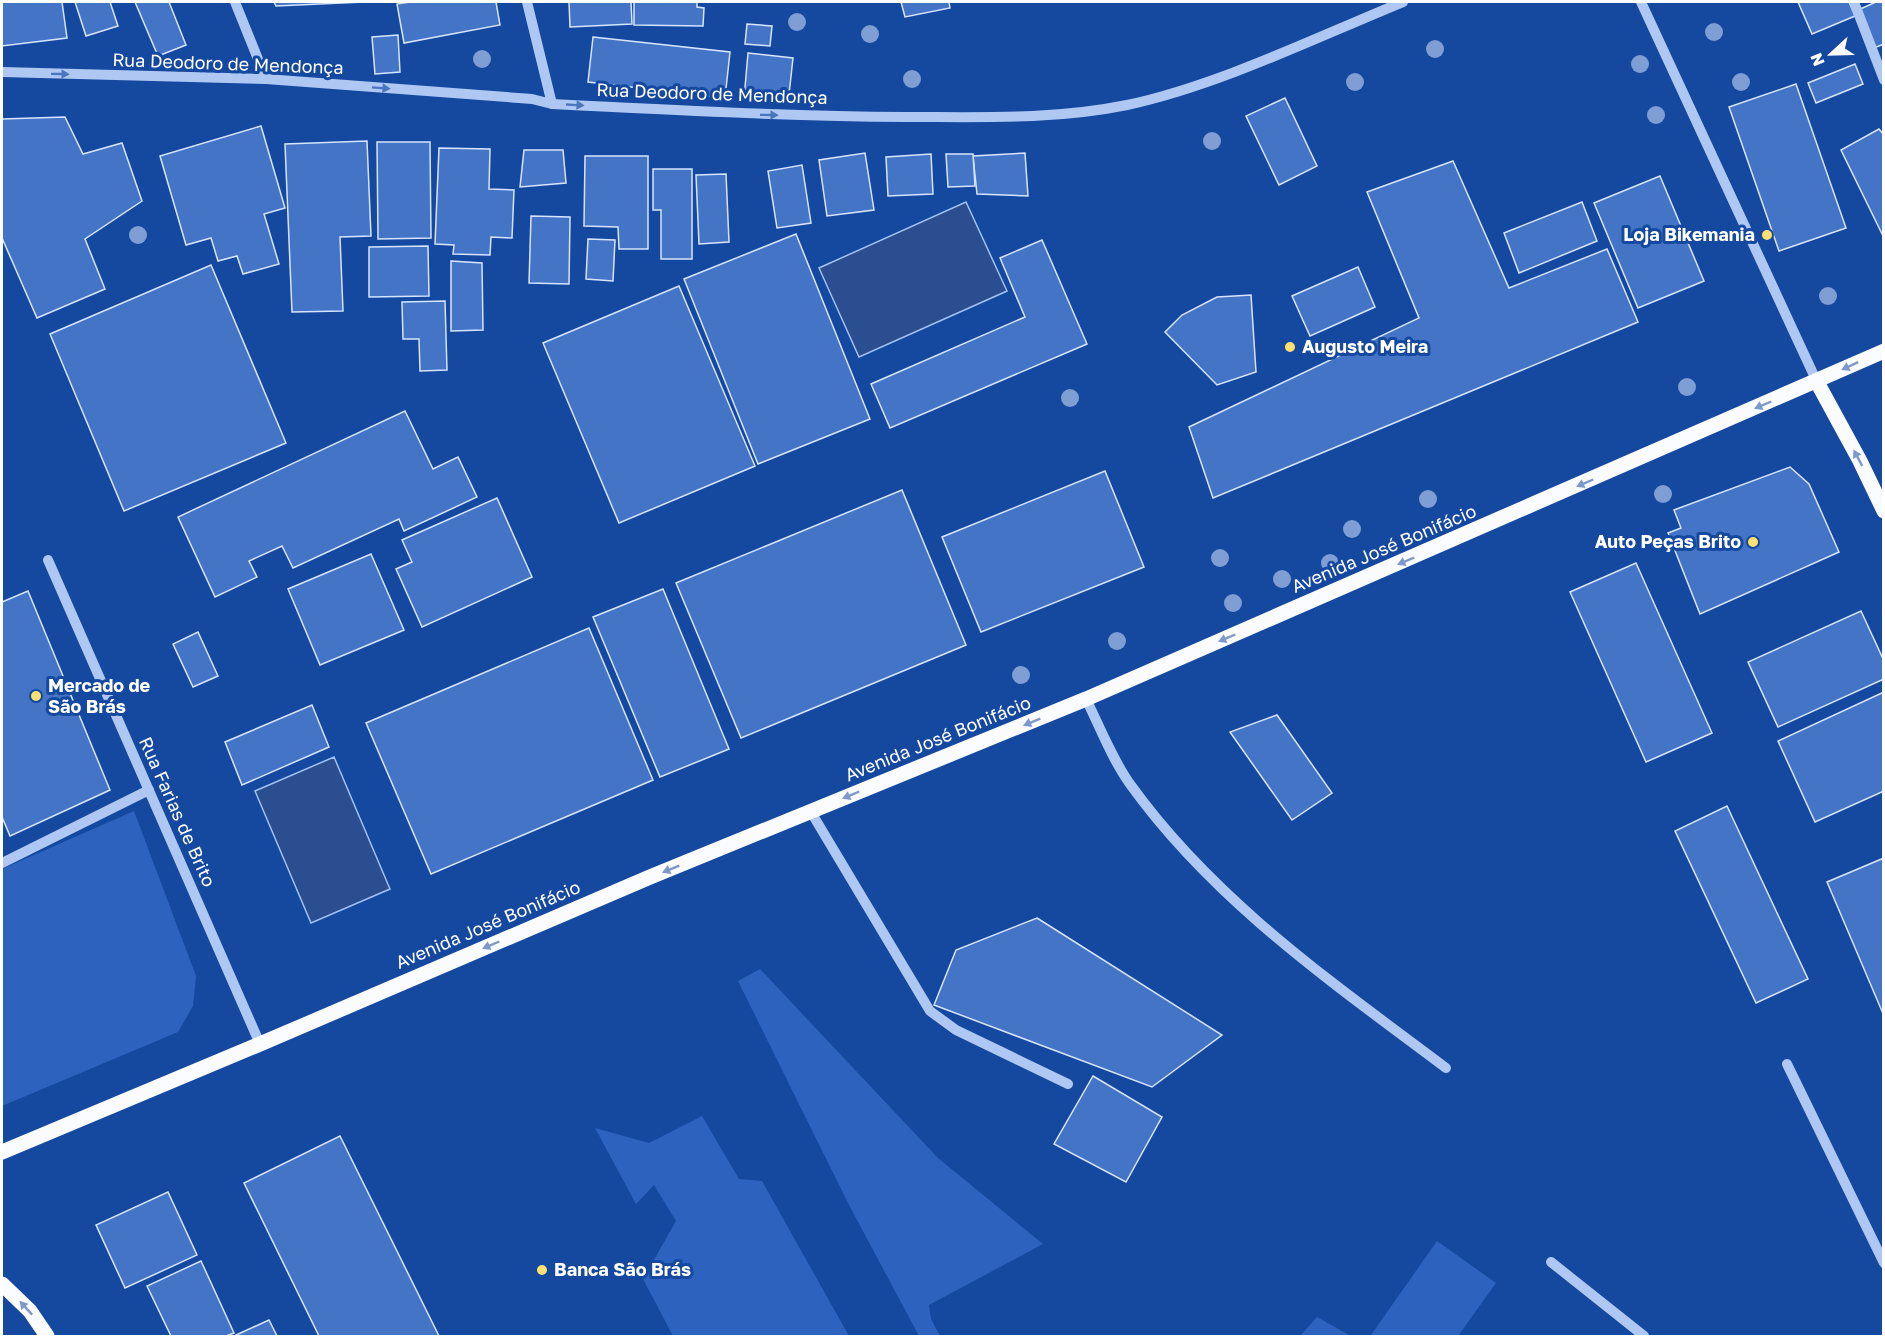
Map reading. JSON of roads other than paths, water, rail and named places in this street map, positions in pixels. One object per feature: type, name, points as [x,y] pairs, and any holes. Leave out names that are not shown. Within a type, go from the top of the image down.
[{"type":"main road","name":"Avenida José Bonifácio","points":[[2,1152],[650,877],[1086,699],[1884,351]]},
{"type":"main road","points":[[1817,382],[1884,511]]},
{"type":"main road","points":[[2,1284],[30,1311],[47,1336]]},
{"type":"street","points":[[236,2],[266,79]]},
{"type":"street","points":[[527,2],[552,104]]},
{"type":"street","name":"Rua Deodoro de Mendonça","points":[[2,72],[266,79],[532,99],[552,104],[766,116],[1010,118],[1089,112],[1152,99],[1232,71],[1403,2]]},
{"type":"street","points":[[1641,2],[1817,382]]},
{"type":"street","points":[[1854,2],[1884,80]]},
{"type":"street","name":"Rua Farias de Brito","points":[[48,560],[260,1044]]},
{"type":"street","points":[[1086,699],[1129,783],[1185,852],[1278,941],[1446,1068]]},
{"type":"street","points":[[2,863],[149,790]]},
{"type":"street","points":[[811,812],[930,1011],[956,1030],[1068,1084]]},
{"type":"street","points":[[1787,1064],[1884,1263]]},
{"type":"street","points":[[1551,1262],[1644,1336]]},
{"type":"place","name":"Loja Bikemania","points":[[1767,235]]},
{"type":"place","name":"Augusto Meira","points":[[1290,347]]},
{"type":"place","name":"Auto Peças Brito","points":[[1753,542]]},
{"type":"place","name":"Mercado de São Brás","points":[[36,696]]},
{"type":"place","name":"Banca São Brás","points":[[542,1270]]}]
